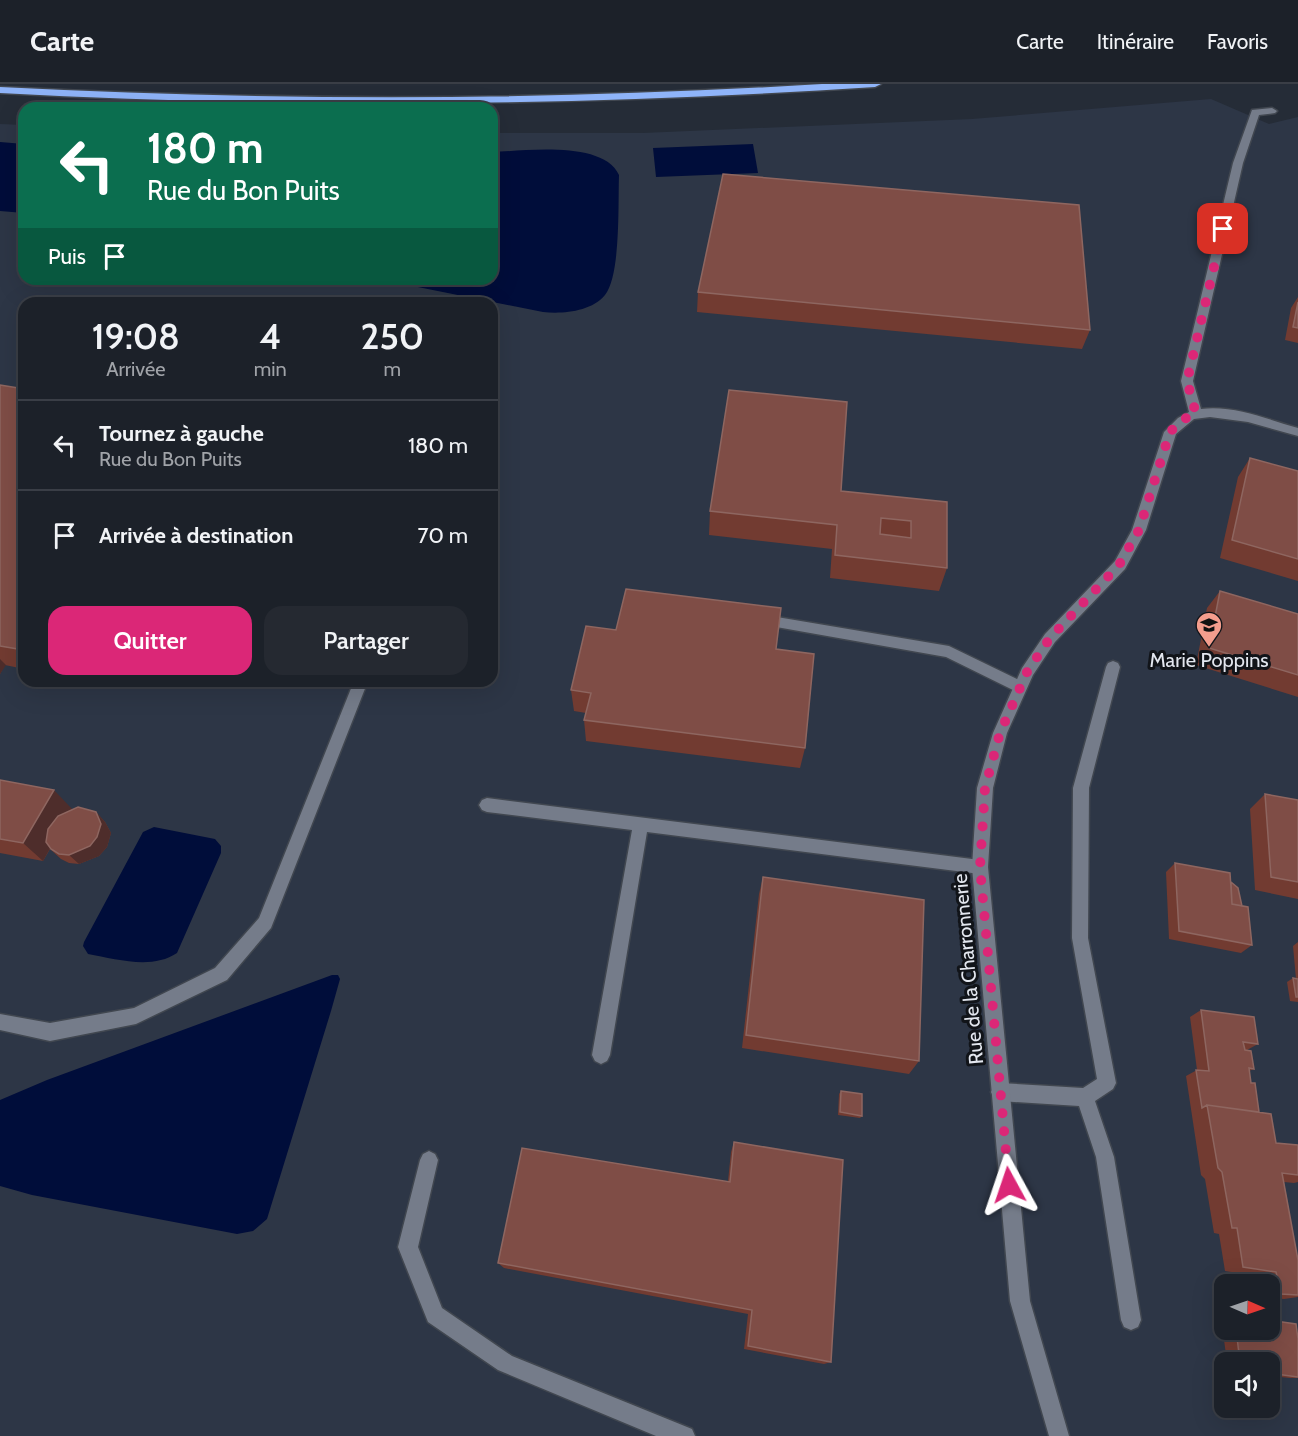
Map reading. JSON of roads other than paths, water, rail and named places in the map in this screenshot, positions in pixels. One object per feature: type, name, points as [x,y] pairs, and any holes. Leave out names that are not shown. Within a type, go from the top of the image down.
[{"type":"highway","points":[[0,90],[180,99],[372,102],[574,98],[875,84]]},
{"type":"street","points":[[1272,111],[1255,112],[1238,164],[1187,381],[1196,414],[1235,415],[1298,432]]},
{"type":"street","name":"Rue de la Charronnerie","points":[[1059,1436],[1020,1301],[980,867],[985,788],[1000,733],[1020,687],[1050,638],[1119,565],[1139,530],[1170,432],[1182,420],[1196,414]]},
{"type":"street","points":[[765,620],[949,652],[1020,687]]},
{"type":"street","points":[[1000,1092],[1084,1097],[1107,1083],[1080,938],[1081,788],[1113,667]]},
{"type":"street","points":[[0,1023],[50,1032],[136,1016],[221,974],[265,923],[359,687]]},
{"type":"street","points":[[487,805],[980,867]]},
{"type":"street","points":[[601,1055],[641,824]]},
{"type":"street","points":[[1084,1097],[1105,1157],[1131,1320]]},
{"type":"street","points":[[429,1160],[408,1247],[435,1315],[505,1363],[648,1424],[685,1436]]},
{"type":"place","name":"Marie Poppins","points":[[1209,648]]}]
